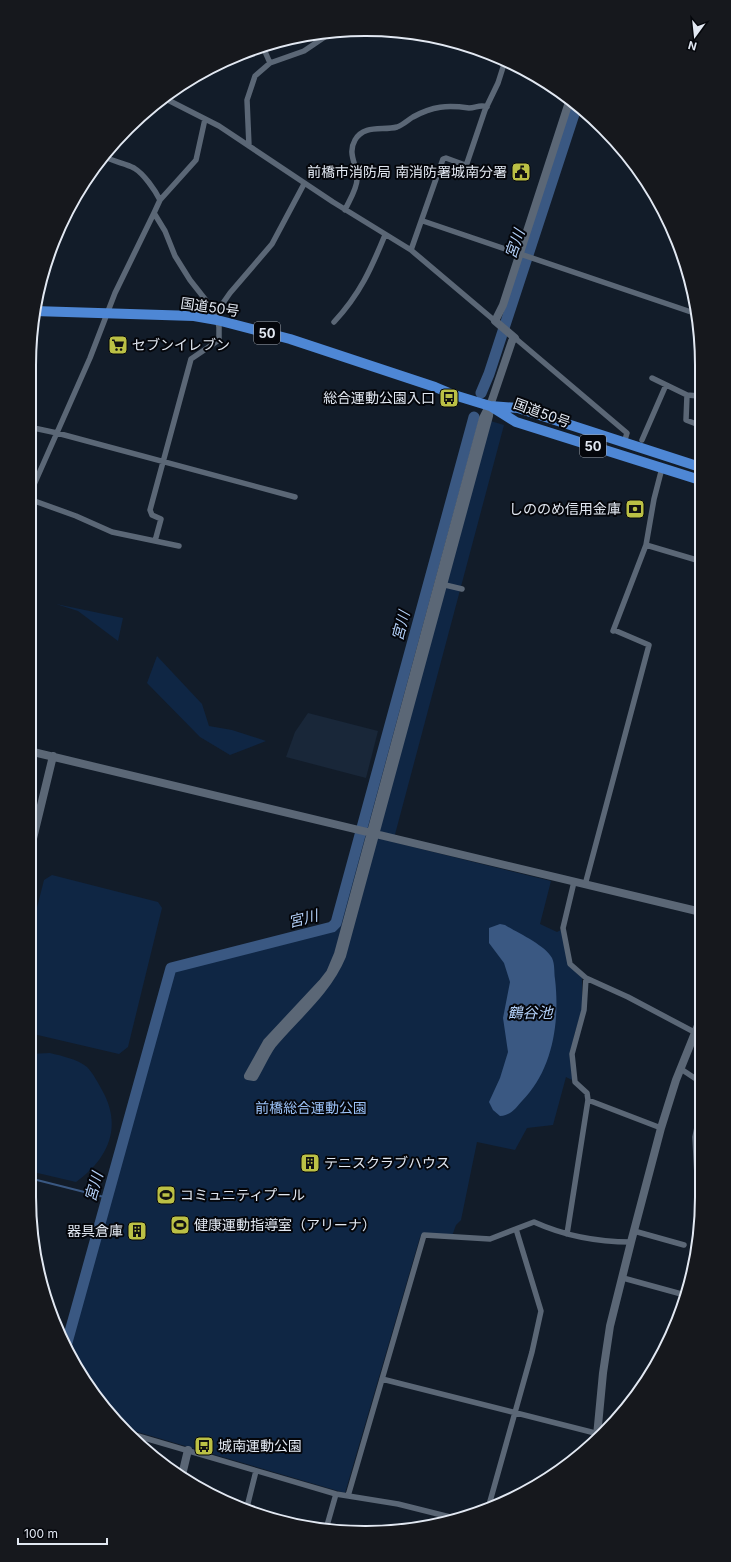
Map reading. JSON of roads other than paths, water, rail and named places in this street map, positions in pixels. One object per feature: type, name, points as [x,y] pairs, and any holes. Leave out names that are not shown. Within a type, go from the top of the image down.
[{"type":"highway","name":"国道50号","points":[[41,311],[217,317],[290,339],[490,406],[516,422],[695,478]]},
{"type":"highway","name":"国道50号","points":[[490,406],[518,408],[695,465]]},
{"type":"street","points":[[249,146],[248,94],[254,76],[270,62],[304,51],[322,39]]},
{"type":"street","points":[[265,51],[270,62]]},
{"type":"street","points":[[411,250],[443,159],[446,158],[466,165],[467,164],[503,66]]},
{"type":"street","points":[[170,101],[205,119],[249,146],[304,184],[411,250],[627,433],[624,443]]},
{"type":"street","points":[[345,210],[358,180],[351,154],[353,145],[359,135],[379,127],[398,127],[413,117],[441,106],[453,105],[473,108],[481,106],[487,107]]},
{"type":"street","points":[[498,323],[568,106]]},
{"type":"street","points":[[36,480],[108,314],[115,293],[160,200],[196,160],[205,119]]},
{"type":"street","points":[[109,159],[117,163],[132,167],[138,171],[160,200]]},
{"type":"street","points":[[217,317],[230,293],[272,244],[304,184]]},
{"type":"street","points":[[154,213],[162,224],[176,256],[190,280],[217,317],[219,340],[191,359],[150,512],[152,515],[161,519],[155,541]]},
{"type":"street","points":[[422,221],[691,312]]},
{"type":"street","points":[[334,322],[359,292],[385,235]]},
{"type":"street","points":[[371,833],[345,950],[337,968],[326,985],[272,1046],[254,1078],[248,1076],[267,1042],[330,973],[341,944],[371,833],[441,583],[483,418],[490,406],[512,336]]},
{"type":"street","points":[[652,378],[687,395],[695,396]]},
{"type":"street","points":[[642,440],[666,385]]},
{"type":"street","points":[[687,395],[686,420],[695,423]]},
{"type":"street","points":[[36,428],[295,497]]},
{"type":"street","points":[[585,884],[649,646],[614,631],[646,545],[654,499],[662,468]]},
{"type":"street","points":[[36,502],[76,516],[112,532],[179,546]]},
{"type":"street","points":[[646,545],[695,560]]},
{"type":"street","points":[[441,583],[462,589]]},
{"type":"street","points":[[36,752],[695,911]]},
{"type":"street","points":[[36,826],[53,756]]},
{"type":"street","points":[[574,882],[563,928],[570,964],[586,978],[628,997],[695,1032]]},
{"type":"street","points":[[567,1234],[588,1100],[587,1093],[575,1082],[572,1054],[584,1010],[586,978]]},
{"type":"street","points":[[599,1428],[603,1373],[610,1326],[661,1128],[681,1069],[695,1035]]},
{"type":"street","points":[[681,1069],[695,1078]]},
{"type":"street","points":[[588,1100],[661,1128]]},
{"type":"street","points":[[348,1496],[424,1236],[490,1239],[534,1222],[567,1234],[605,1242],[631,1242]]},
{"type":"street","points":[[490,1502],[532,1352],[541,1311],[516,1229]]},
{"type":"street","points":[[634,1231],[684,1245]]},
{"type":"street","points":[[623,1278],[681,1294]]},
{"type":"street","points":[[382,1379],[593,1434]]},
{"type":"street","points":[[141,1437],[336,1494],[398,1504],[446,1516]]},
{"type":"street","points":[[183,1471],[188,1450]]},
{"type":"street","points":[[248,1504],[256,1471]]},
{"type":"street","points":[[328,1524],[336,1494]]},
{"type":"water","name":"鶴谷池","points":[[500,924],[505,925],[524,936],[544,948],[549,953],[554,963],[556,1011],[552,1044],[541,1075],[533,1089],[515,1109],[510,1113],[500,1116],[493,1110],[489,1102],[500,1078],[508,1052],[503,1018],[510,982],[504,963],[489,943],[489,928]]},
{"type":"waterway","name":"宮川","points":[[481,393],[489,374],[575,111]]},
{"type":"waterway","name":"宮川","points":[[68,1338],[171,968],[332,927],[336,923],[474,417]]},
{"type":"waterway","points":[[36,1180],[108,1198]]},
{"type":"place","name":"前橋市消防局 南消防署城南分署","points":[[521,172]]},
{"type":"place","name":"セブンイレブン","points":[[118,345]]},
{"type":"place","name":"総合運動公園入口","points":[[449,398]]},
{"type":"place","name":"しののめ信用金庫","points":[[635,509]]},
{"type":"place","name":"テニスクラブハウス","points":[[310,1163]]},
{"type":"place","name":"コミュニティプール","points":[[166,1195]]},
{"type":"place","name":"健康運動指導室（アリーナ）","points":[[180,1225]]},
{"type":"place","name":"器具倉庫","points":[[137,1231]]},
{"type":"place","name":"城南運動公園","points":[[204,1446]]},
{"type":"park label","name":"前橋総合運動公園","points":[[311,1108]]}]
